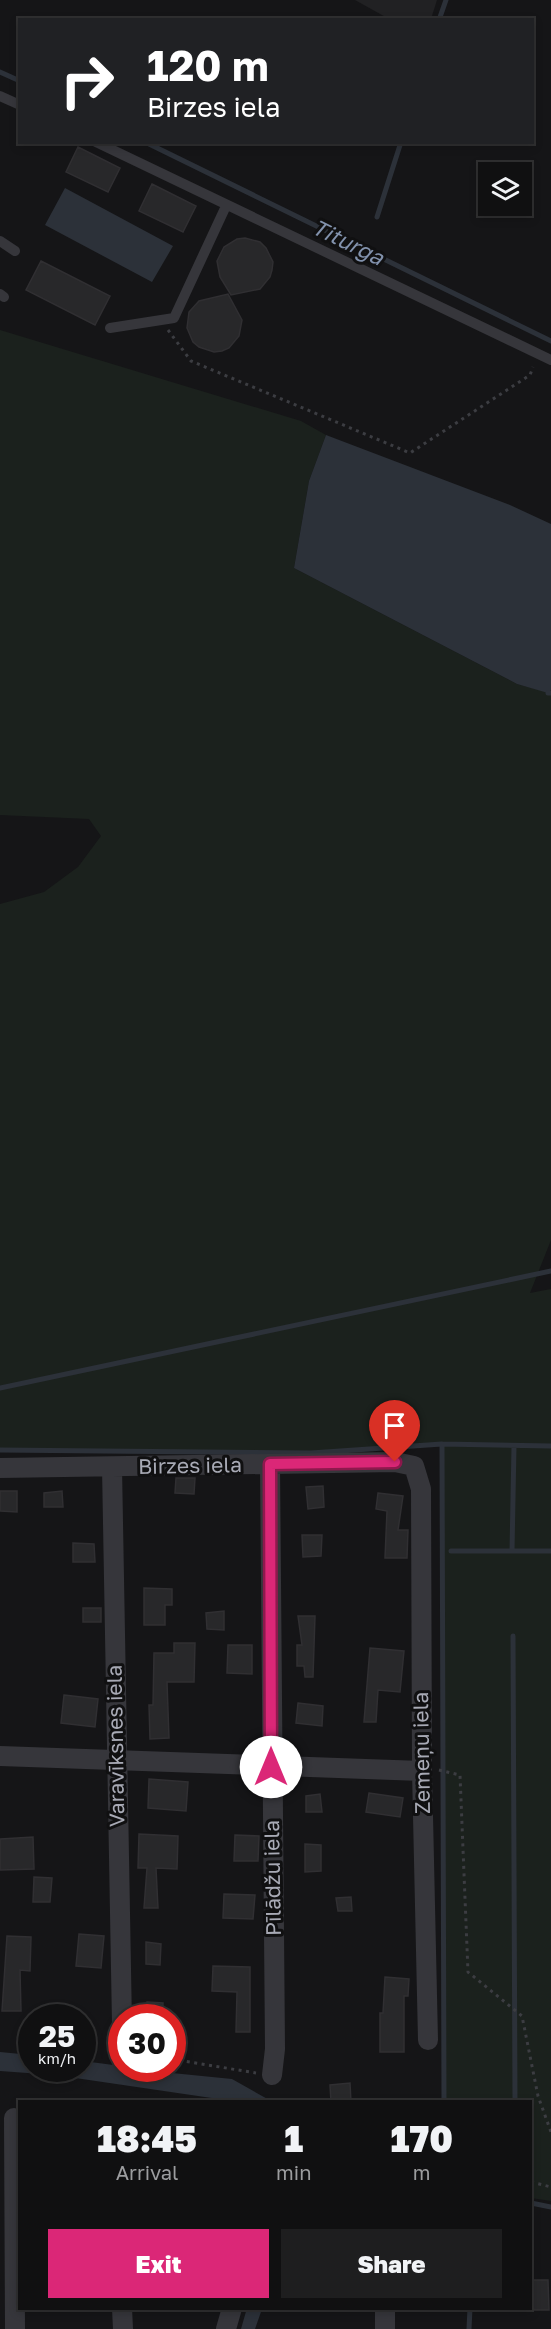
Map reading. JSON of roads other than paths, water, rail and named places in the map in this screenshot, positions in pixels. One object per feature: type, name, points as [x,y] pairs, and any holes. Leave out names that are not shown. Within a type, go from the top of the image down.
[{"type":"street","name":"Birzes iela","points":[[0,1468],[395,1462],[414,1467]]},
{"type":"street","name":"Pīlādžu iela","points":[[270,1464],[275,2049],[272,2075]]},
{"type":"street","name":"Varavīksnes iela","points":[[112,1467],[122,2004]]},
{"type":"street","name":"Zemeņu iela","points":[[414,1467],[421,1489],[422,1771],[428,2040]]},
{"type":"street","points":[[0,1756],[422,1771]]},
{"type":"street","points":[[14,2118],[15,2329]]},
{"type":"street","points":[[122,2310],[123,2329]]},
{"type":"street","points":[[226,2329],[231,2310]]},
{"type":"street","points":[[385,2310],[385,2329]]},
{"type":"lane","points":[[0,96],[18,104]]},
{"type":"lane","points":[[100,144],[551,360]]},
{"type":"lane","points":[[110,328],[174,318],[226,206]]},
{"type":"lane","points":[[0,242],[15,251]]},
{"type":"waterway","points":[[440,18],[446,0]]},
{"type":"waterway","name":"Titurga","points":[[0,72],[18,80]]},
{"type":"waterway","name":"Titurga","points":[[149,144],[551,341]]},
{"type":"waterway","points":[[377,217],[400,144]]},
{"type":"waterway","points":[[0,1388],[551,1271]]},
{"type":"waterway","points":[[442,1444],[551,1446]]},
{"type":"waterway","points":[[0,1450],[311,1453],[442,1444],[444,2100]]},
{"type":"waterway","points":[[512,1551],[514,1446]]},
{"type":"waterway","points":[[451,1551],[551,1551]]},
{"type":"waterway","points":[[513,1636],[515,2100]]},
{"type":"waterway","points":[[532,2203],[551,2207]]},
{"type":"waterway","points":[[469,2329],[470,2310]]}]
